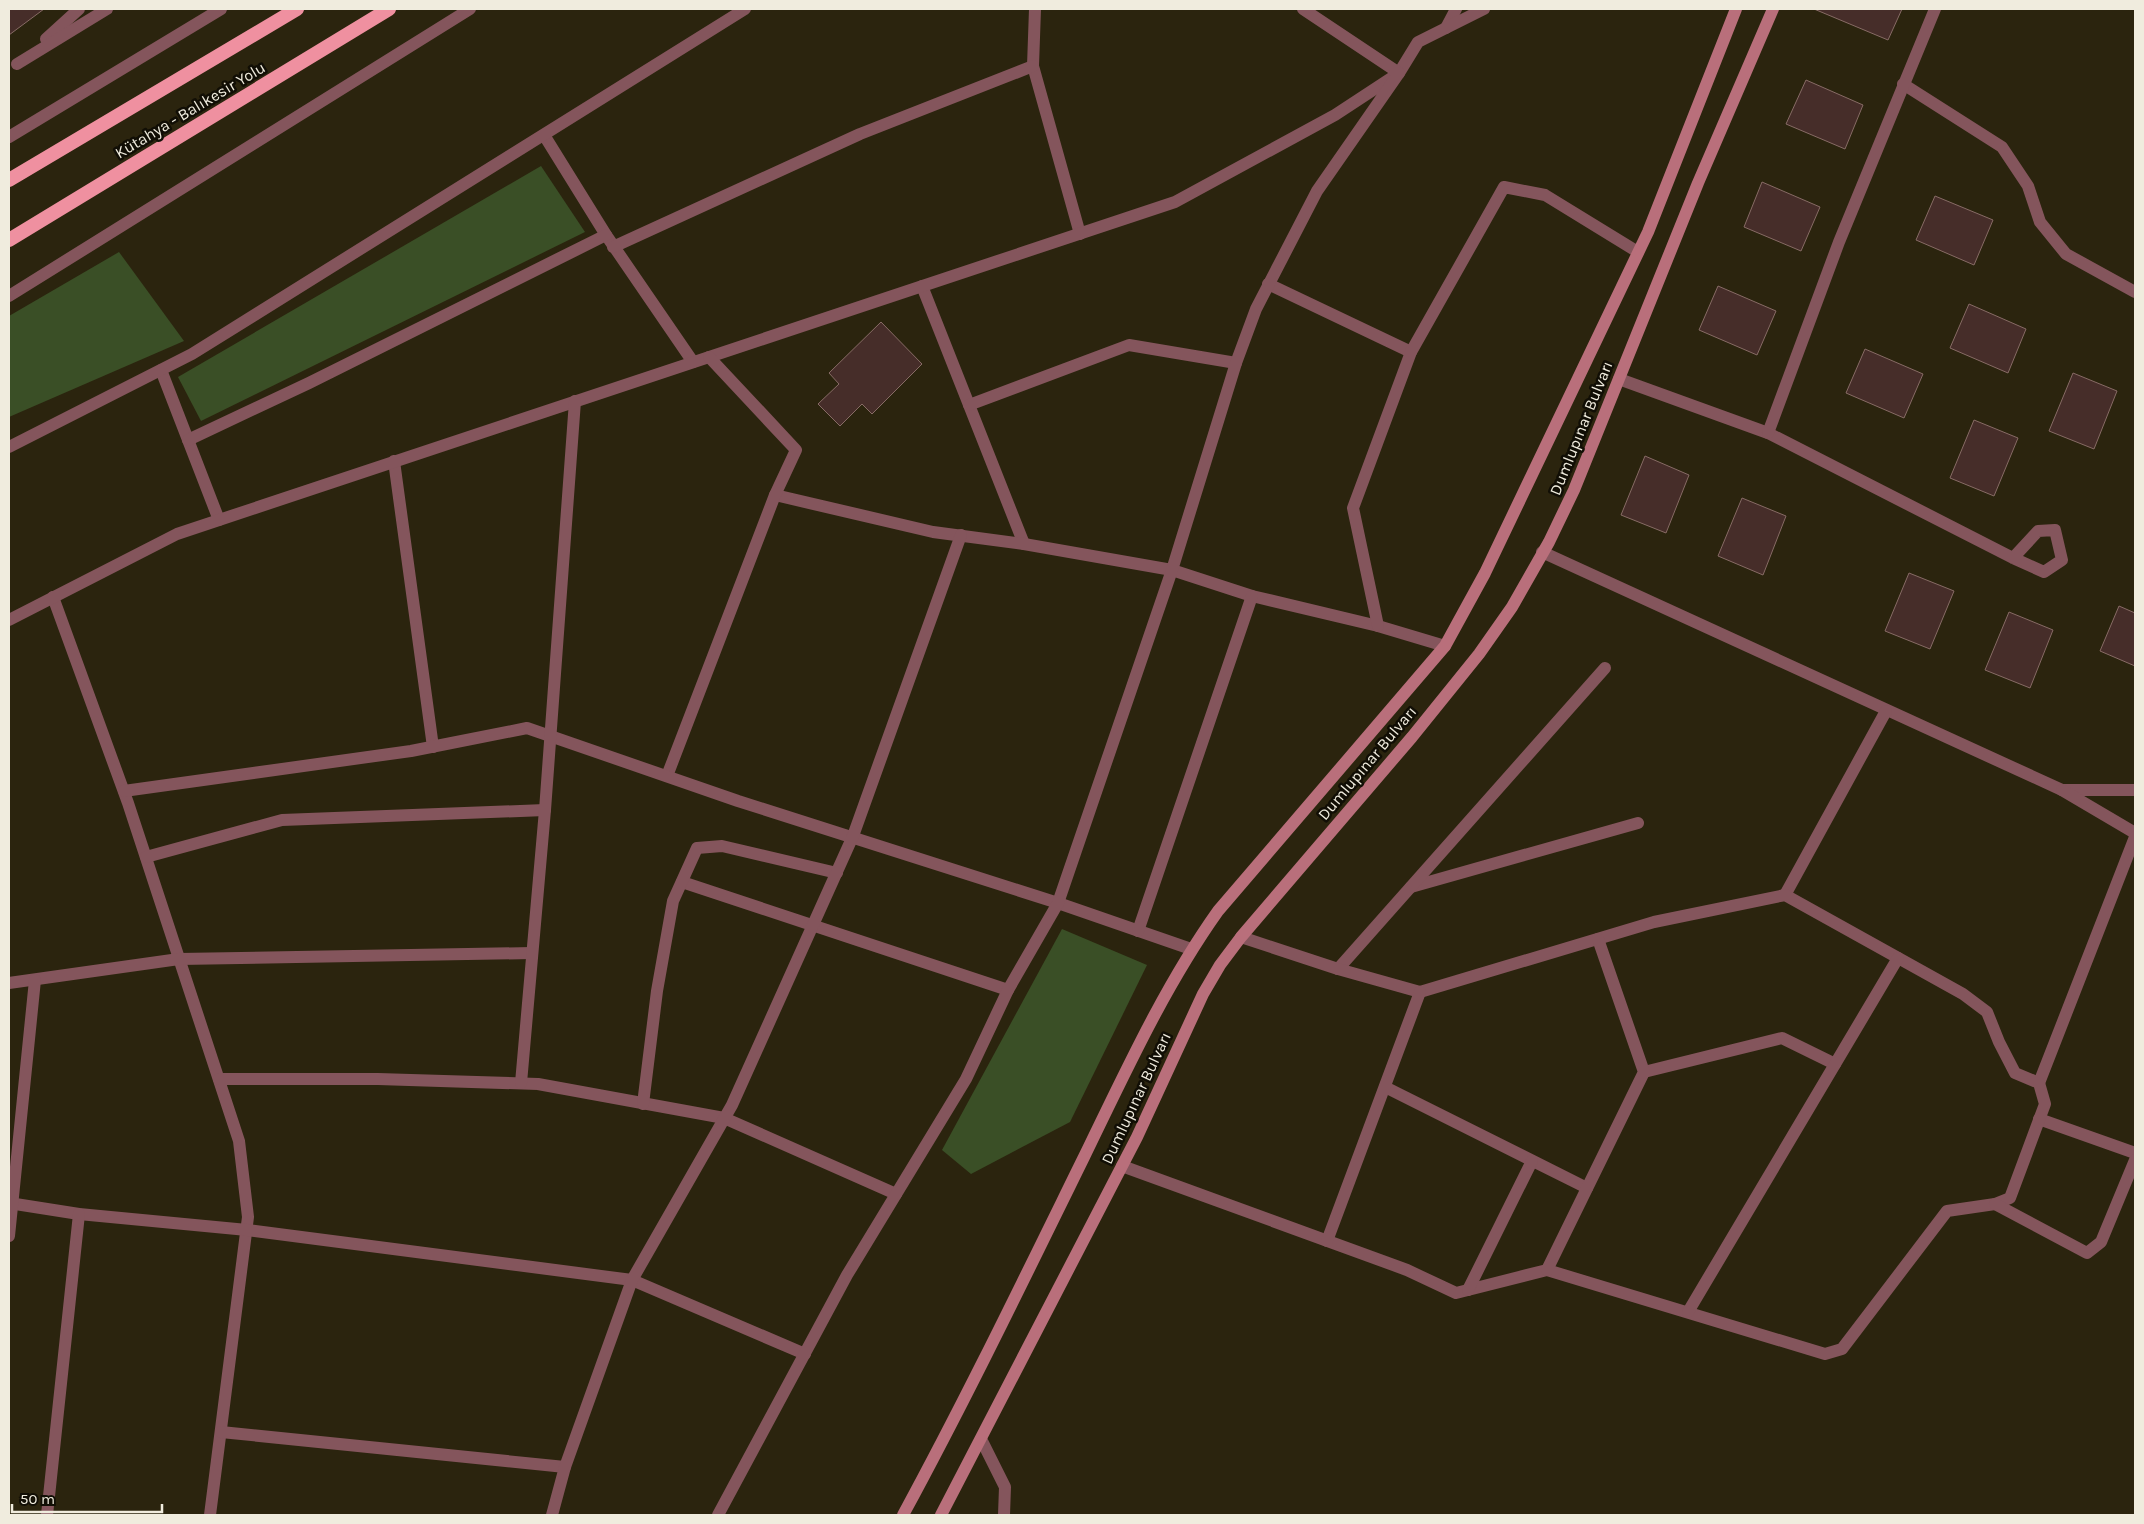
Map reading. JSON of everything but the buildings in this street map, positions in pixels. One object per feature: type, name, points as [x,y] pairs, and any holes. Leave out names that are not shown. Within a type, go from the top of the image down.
[{"type":"highway","name":"Kütahya - Balıkesir Yolu","points":[[9,180],[297,9]]},
{"type":"highway","name":"Kütahya - Balıkesir Yolu","points":[[9,240],[389,9]]},
{"type":"main road","name":"Dumlupınar Bulvarı","points":[[903,1515],[997,1333],[1139,1045],[1191,949],[1218,911],[1445,646],[1485,573],[1648,232],[1736,9]]},
{"type":"main road","name":"Dumlupınar Bulvarı","points":[[941,1515],[1122,1166],[1203,994],[1220,965],[1241,937],[1412,737],[1479,654],[1512,607],[1549,542],[1574,490],[1698,183],[1773,9]]},
{"type":"street","points":[[13,66],[80,9]]},
{"type":"street","points":[[13,66],[107,9]]},
{"type":"street","points":[[9,137],[221,9]]},
{"type":"street","points":[[9,296],[470,9]]},
{"type":"street","points":[[9,447],[192,354],[745,9]]},
{"type":"street","points":[[1035,9],[1033,66],[1080,234]]},
{"type":"street","points":[[1303,9],[1399,73]]},
{"type":"street","points":[[1446,28],[1456,9]]},
{"type":"street","points":[[718,1515],[847,1276],[966,1079],[1008,990],[1058,903],[1172,570],[1236,363],[1256,309],[1268,284],[1317,191],[1399,73],[1418,42],[1484,9]]},
{"type":"street","points":[[1768,433],[1839,242],[1935,9]]},
{"type":"street","points":[[613,247],[860,134],[1033,66]]},
{"type":"street","points":[[9,620],[177,534],[1175,202],[1335,116],[1399,73]]},
{"type":"street","points":[[1903,84],[2002,147],[2028,186],[2040,222],[2066,254],[2135,292]]},
{"type":"street","points":[[544,135],[613,247],[693,362]]},
{"type":"street","points":[[1378,626],[1353,508],[1411,352],[1504,187],[1545,195],[1638,252]]},
{"type":"street","points":[[188,440],[318,378],[606,235]]},
{"type":"street","points":[[1268,284],[1411,352]]},
{"type":"street","points":[[922,286],[1024,544]]},
{"type":"street","points":[[969,405],[1130,345],[1236,363]]},
{"type":"street","points":[[667,776],[775,495],[796,450],[709,356]]},
{"type":"street","points":[[161,370],[219,520]]},
{"type":"street","points":[[1619,379],[1768,433],[2013,558]]},
{"type":"street","points":[[521,1083],[551,736],[575,401]]},
{"type":"street","points":[[394,461],[433,747]]},
{"type":"street","points":[[775,495],[932,532],[1024,544],[1172,570],[1252,596],[1378,626],[1445,646]]},
{"type":"street","points":[[552,1515],[565,1467],[632,1280],[732,1105],[837,873],[853,836],[961,535]]},
{"type":"street","points":[[1542,552],[2062,790],[2135,833]]},
{"type":"street","points":[[1138,931],[1252,596]]},
{"type":"street","points":[[53,597],[124,791],[238,1141],[248,1218],[210,1515]]},
{"type":"street","points":[[1338,969],[1605,668]]},
{"type":"street","points":[[1785,895],[1886,711]]},
{"type":"street","points":[[124,791],[433,747],[527,728],[738,801],[853,836],[1191,949]]},
{"type":"street","points":[[2062,790],[2135,790]]},
{"type":"street","points":[[146,858],[282,820],[545,810]]},
{"type":"street","points":[[1411,887],[1638,823]]},
{"type":"street","points":[[1122,1166],[1407,1270],[1456,1293],[1547,1270],[1825,1354],[1842,1350],[1947,1211],[1995,1204],[2010,1198],[2045,1104],[2039,1083],[2135,837]]},
{"type":"street","points":[[644,1104],[659,982],[673,901],[698,848],[722,846],[837,873]]},
{"type":"street","points":[[682,882],[1008,990]]},
{"type":"street","points":[[1241,937],[1338,969],[1420,992],[1654,922],[1785,895],[1963,994],[1987,1012],[1999,1042],[2015,1073],[2039,1083]]},
{"type":"street","points":[[1547,1270],[1644,1072],[1598,939]]},
{"type":"street","points":[[9,983],[180,959],[532,953]]},
{"type":"street","points":[[1688,1312],[1898,958]]},
{"type":"street","points":[[9,1236],[10,1204],[35,980]]},
{"type":"street","points":[[1327,1241],[1420,992]]},
{"type":"street","points":[[1644,1072],[1782,1038],[1835,1064]]},
{"type":"street","points":[[219,1079],[378,1079],[538,1084],[724,1118],[896,1194]]},
{"type":"street","points":[[1385,1087],[1587,1188]]},
{"type":"street","points":[[2039,1119],[2135,1153]]},
{"type":"street","points":[[1995,1204],[2087,1253],[2101,1242],[2135,1160]]},
{"type":"street","points":[[1468,1290],[1532,1161]]},
{"type":"street","points":[[10,1204],[79,1214],[247,1230],[632,1280],[805,1354]]},
{"type":"street","points":[[47,1515],[79,1214]]},
{"type":"street","points":[[221,1432],[565,1467]]},
{"type":"street","points":[[981,1439],[1005,1487],[1004,1515]]},
{"type":"green space","points":[[541,166],[585,232],[201,421],[178,377]]},
{"type":"green space","points":[[119,252],[184,341],[9,417],[9,316]]},
{"type":"green space","points":[[1062,929],[1147,965],[1070,1122],[971,1174],[942,1150]]}]
